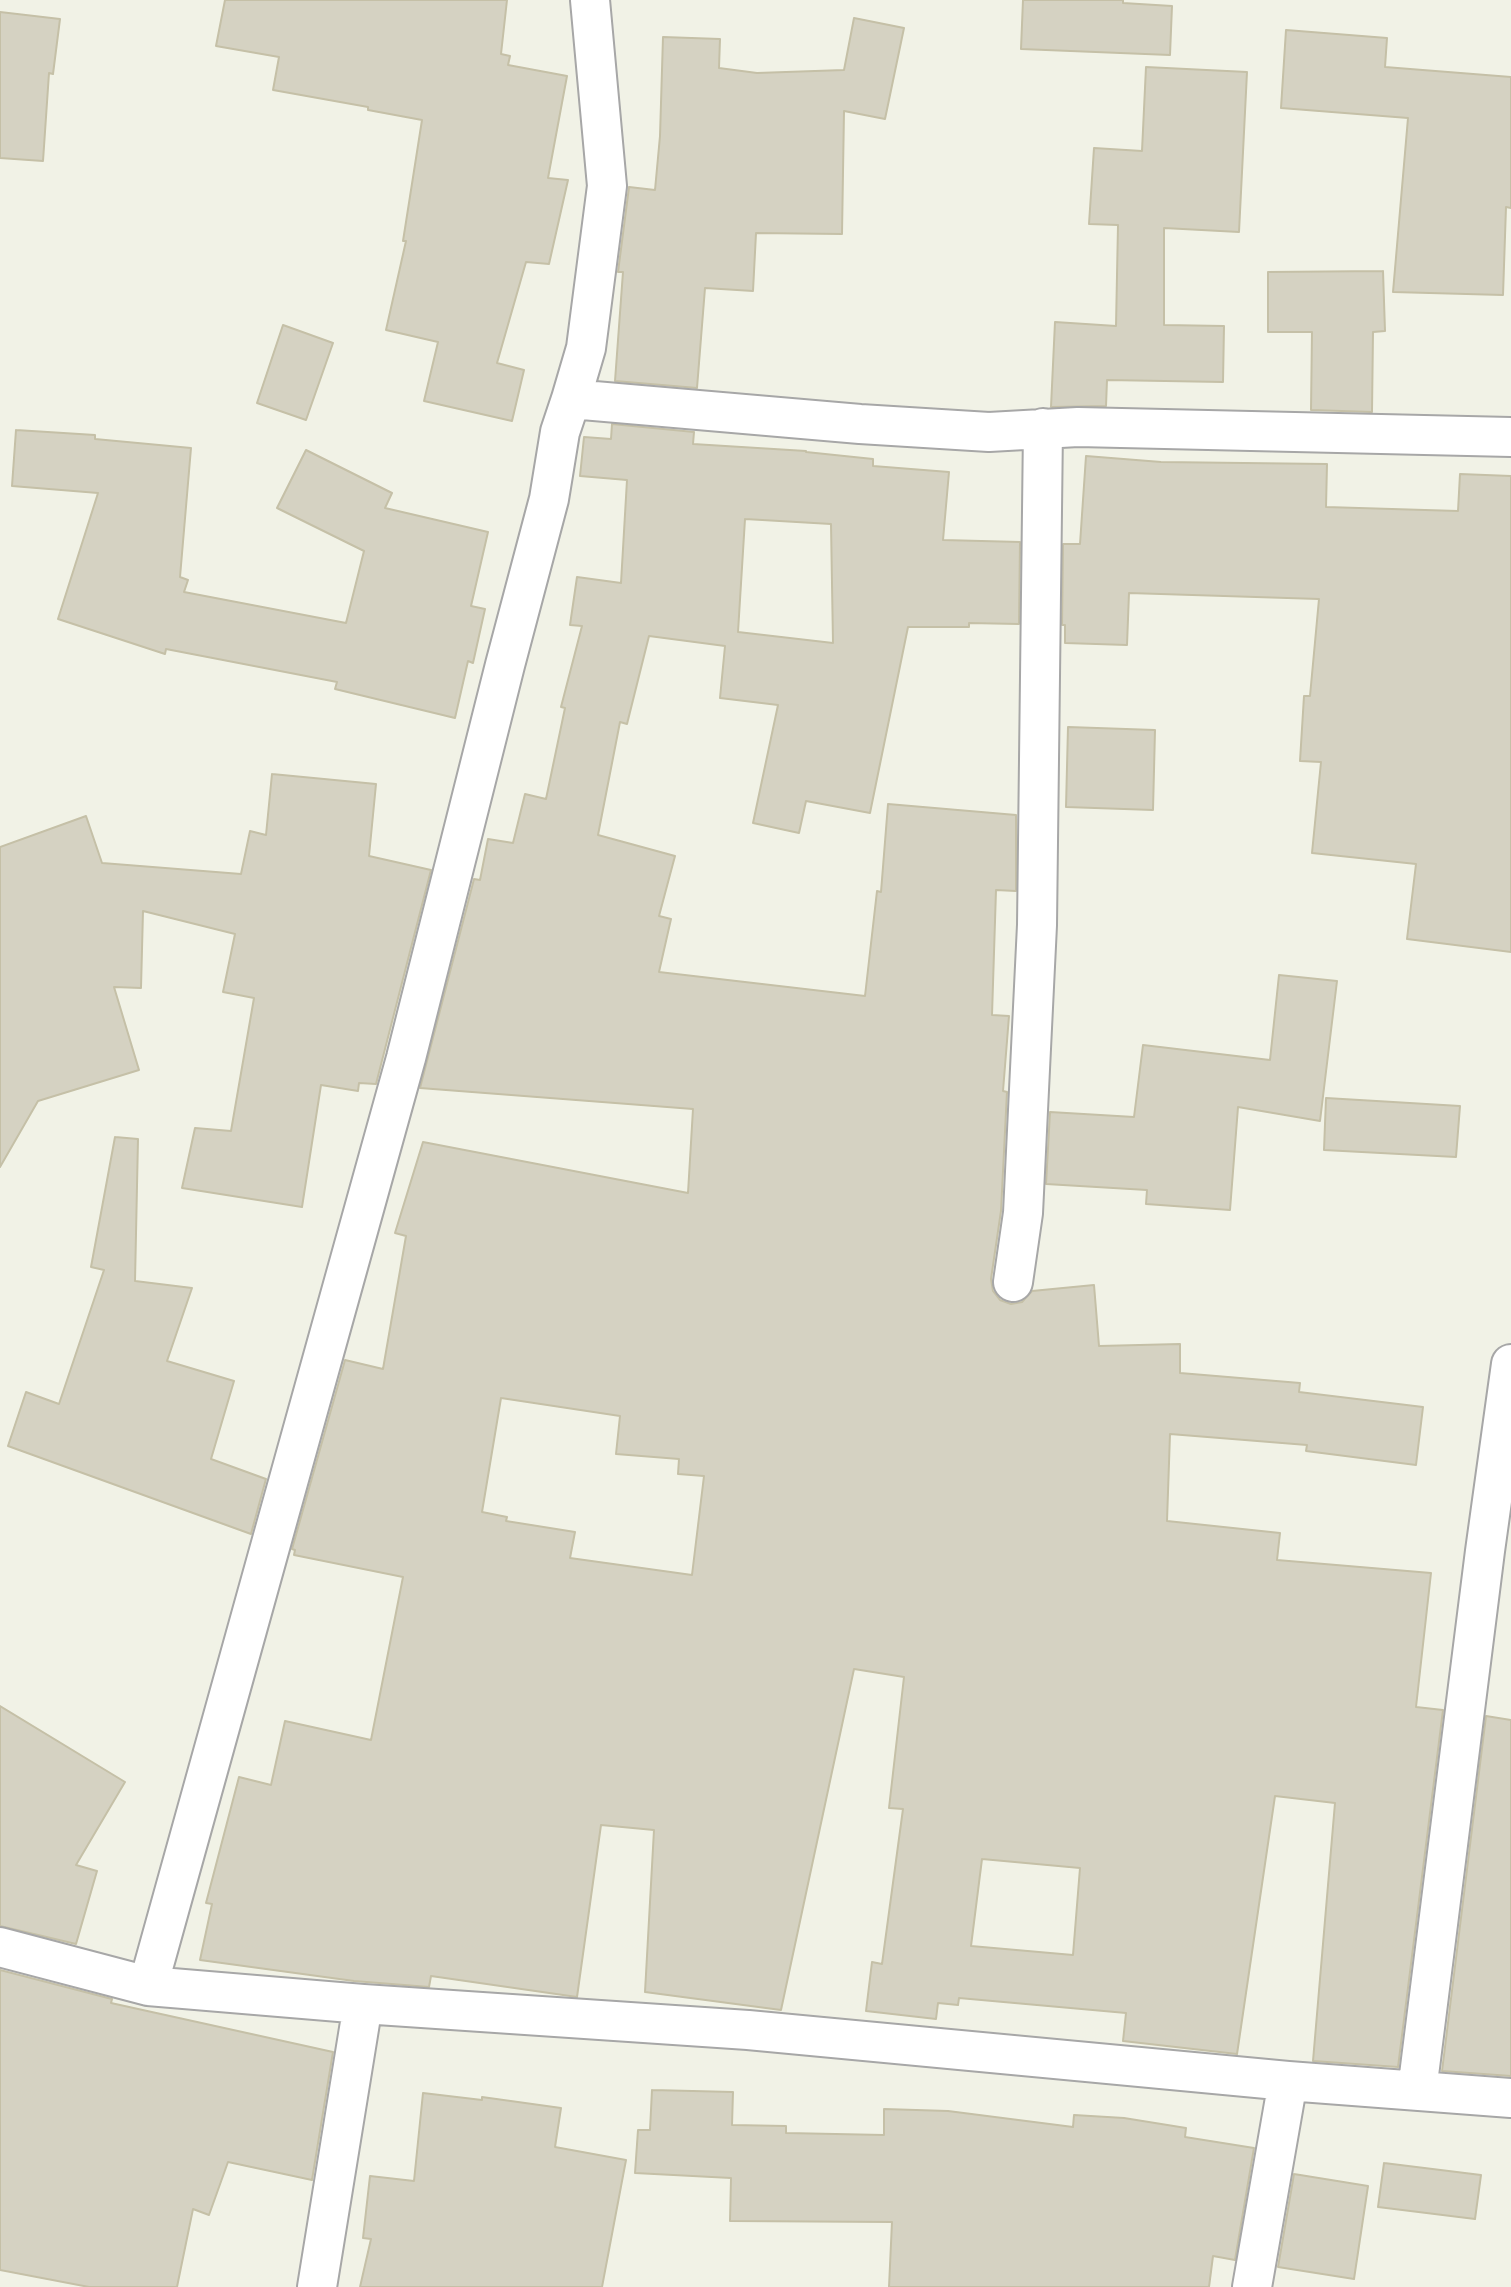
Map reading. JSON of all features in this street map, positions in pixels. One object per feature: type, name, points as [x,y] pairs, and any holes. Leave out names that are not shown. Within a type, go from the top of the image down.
[{"type":"street","points":[[148,1986],[406,1058],[549,499],[560,432],[586,348],[607,186],[590,0]]},
{"type":"street","points":[[571,399],[873,425],[989,432],[1042,428],[1217,429],[1511,437]]},
{"type":"street","points":[[1013,1282],[1025,1185],[1037,925],[1042,428]]},
{"type":"street","points":[[1417,2091],[1511,1364]]},
{"type":"street","points":[[0,1947],[148,1986],[363,2004],[748,2030],[1288,2081],[1511,2098]]},
{"type":"street","points":[[317,2287],[363,2004]]},
{"type":"street","points":[[1252,2287],[1288,2081]]},
{"type":"building","points":[[225,0],[507,0],[501,54],[510,56],[508,65],[567,76],[548,178],[568,180],[549,264],[526,262],[497,363],[524,370],[512,421],[424,401],[438,342],[386,330],[406,241],[403,241],[422,120],[273,90],[279,57],[216,46]]},
{"type":"building","points":[[1023,0],[1123,0],[1123,3],[1172,6],[1170,55],[1021,49]]},
{"type":"building","points":[[0,12],[60,19],[53,74],[49,73],[43,161],[0,158]]},
{"type":"building","points":[[854,18],[904,28],[885,119],[844,111],[842,234],[756,233],[753,291],[705,288],[697,388],[615,381],[623,272],[618,272],[629,187],[655,190],[660,136],[663,37],[720,39],[719,68],[757,73],[844,70]]},
{"type":"building","points":[[1286,30],[1387,38],[1385,67],[1511,77],[1511,208],[1506,207],[1503,295],[1393,292],[1408,118],[1281,108]]},
{"type":"building","points":[[1146,67],[1247,72],[1239,232],[1164,228],[1164,325],[1224,326],[1223,382],[1107,380],[1106,406],[1051,407],[1055,322],[1116,326],[1118,225],[1089,224],[1094,148],[1142,151]]},
{"type":"building","points":[[1383,271],[1385,331],[1373,332],[1372,412],[1311,410],[1312,332],[1268,332],[1268,272]]},
{"type":"building","points":[[283,325],[333,343],[306,420],[257,403]]},
{"type":"building","points":[[612,424],[694,432],[693,444],[806,451],[873,459],[873,466],[949,472],[943,540],[1020,542],[1019,624],[969,623],[969,627],[908,627],[870,813],[806,801],[799,833],[753,823],[778,705],[720,698],[725,646],[649,636],[627,724],[620,722],[598,835],[675,856],[659,916],[671,919],[659,972],[865,996],[877,891],[881,892],[888,804],[1016,815],[1016,891],[996,890],[992,1015],[1009,1016],[1003,1091],[1007,1092],[1001,1211],[991,1279],[993,1291],[1000,1300],[1011,1304],[1022,1302],[1032,1291],[1094,1285],[1099,1346],[1180,1344],[1180,1373],[1300,1383],[1299,1392],[1423,1407],[1416,1465],[1306,1451],[1307,1445],[1170,1434],[1167,1521],[1280,1533],[1277,1560],[1431,1573],[1416,1707],[1443,1710],[1398,2067],[1313,2061],[1335,1803],[1275,1796],[1237,2054],[1123,2041],[1126,2013],[959,1998],[958,2005],[938,2003],[936,2019],[866,2011],[872,1962],[882,1964],[903,1809],[889,1808],[904,1677],[854,1669],[781,2010],[645,1992],[654,1830],[601,1825],[577,1997],[431,1976],[429,1987],[354,1981],[200,1960],[212,1904],[206,1903],[239,1777],[271,1785],[285,1721],[371,1740],[403,1577],[294,1555],[295,1550],[292,1549],[345,1360],[383,1369],[406,1236],[395,1233],[423,1142],[688,1193],[693,1109],[420,1088],[474,879],[480,880],[488,839],[513,843],[525,794],[546,799],[565,708],[561,707],[582,626],[570,625],[577,577],[621,583],[627,480],[580,476],[584,437],[611,439]],"holes":[[[745,519],[831,524],[833,643],[738,632]],[[501,1398],[620,1416],[616,1454],[679,1459],[678,1474],[704,1476],[692,1575],[570,1558],[575,1532],[506,1521],[507,1517],[482,1512]],[[982,1859],[1080,1868],[1073,1955],[971,1946]]]},
{"type":"building","points":[[16,430],[95,435],[95,439],[191,448],[180,577],[188,580],[184,592],[346,623],[364,551],[277,508],[306,450],[392,493],[385,508],[488,532],[471,606],[485,609],[473,663],[468,661],[455,718],[335,689],[337,682],[166,649],[165,654],[58,619],[98,493],[12,486]]},
{"type":"building","points":[[1086,456],[1161,462],[1327,464],[1326,507],[1458,511],[1460,474],[1511,476],[1511,952],[1407,939],[1416,864],[1312,853],[1321,762],[1300,761],[1304,696],[1310,696],[1319,599],[1129,593],[1127,645],[1065,643],[1065,625],[1062,625],[1063,544],[1080,544]]},
{"type":"building","points":[[1068,727],[1155,730],[1153,810],[1066,807]]},
{"type":"building","points":[[272,774],[376,784],[369,856],[431,870],[376,1084],[359,1083],[358,1091],[321,1085],[302,1207],[182,1188],[195,1128],[231,1131],[254,998],[223,992],[235,934],[143,911],[141,988],[114,987],[139,1070],[38,1101],[0,1167],[0,847],[86,816],[102,863],[241,874],[250,831],[266,835]]},
{"type":"building","points":[[1279,975],[1337,981],[1320,1121],[1238,1107],[1230,1210],[1146,1204],[1147,1190],[1046,1184],[1050,1112],[1134,1117],[1143,1045],[1270,1060]]},
{"type":"building","points":[[1326,1098],[1460,1106],[1456,1157],[1324,1150]]},
{"type":"building","points":[[115,1137],[138,1139],[135,1281],[192,1288],[167,1361],[234,1381],[211,1459],[266,1479],[251,1534],[8,1446],[26,1392],[59,1404],[104,1270],[91,1267]]},
{"type":"building","points":[[0,1706],[125,1782],[76,1865],[97,1871],[76,1944],[0,1926]]},
{"type":"building","points":[[1486,1716],[1511,1720],[1511,2076],[1442,2071]]},
{"type":"building","points":[[0,1970],[112,1999],[111,2003],[333,2052],[312,2180],[228,2162],[209,2215],[193,2209],[177,2287],[89,2287],[0,2270]]},
{"type":"building","points":[[652,2090],[733,2092],[732,2125],[786,2126],[786,2133],[884,2135],[884,2109],[948,2111],[1073,2127],[1074,2115],[1124,2118],[1186,2128],[1185,2137],[1254,2148],[1235,2260],[1213,2256],[1209,2287],[889,2287],[892,2222],[730,2221],[731,2178],[635,2173],[638,2130],[650,2130]]},
{"type":"building","points":[[423,2093],[482,2100],[482,2097],[561,2108],[555,2147],[626,2160],[602,2287],[360,2287],[371,2239],[363,2238],[370,2176],[414,2181]]},
{"type":"building","points":[[1384,2163],[1481,2175],[1475,2219],[1378,2207]]},
{"type":"building","points":[[1294,2174],[1368,2186],[1354,2279],[1278,2267]]}]
